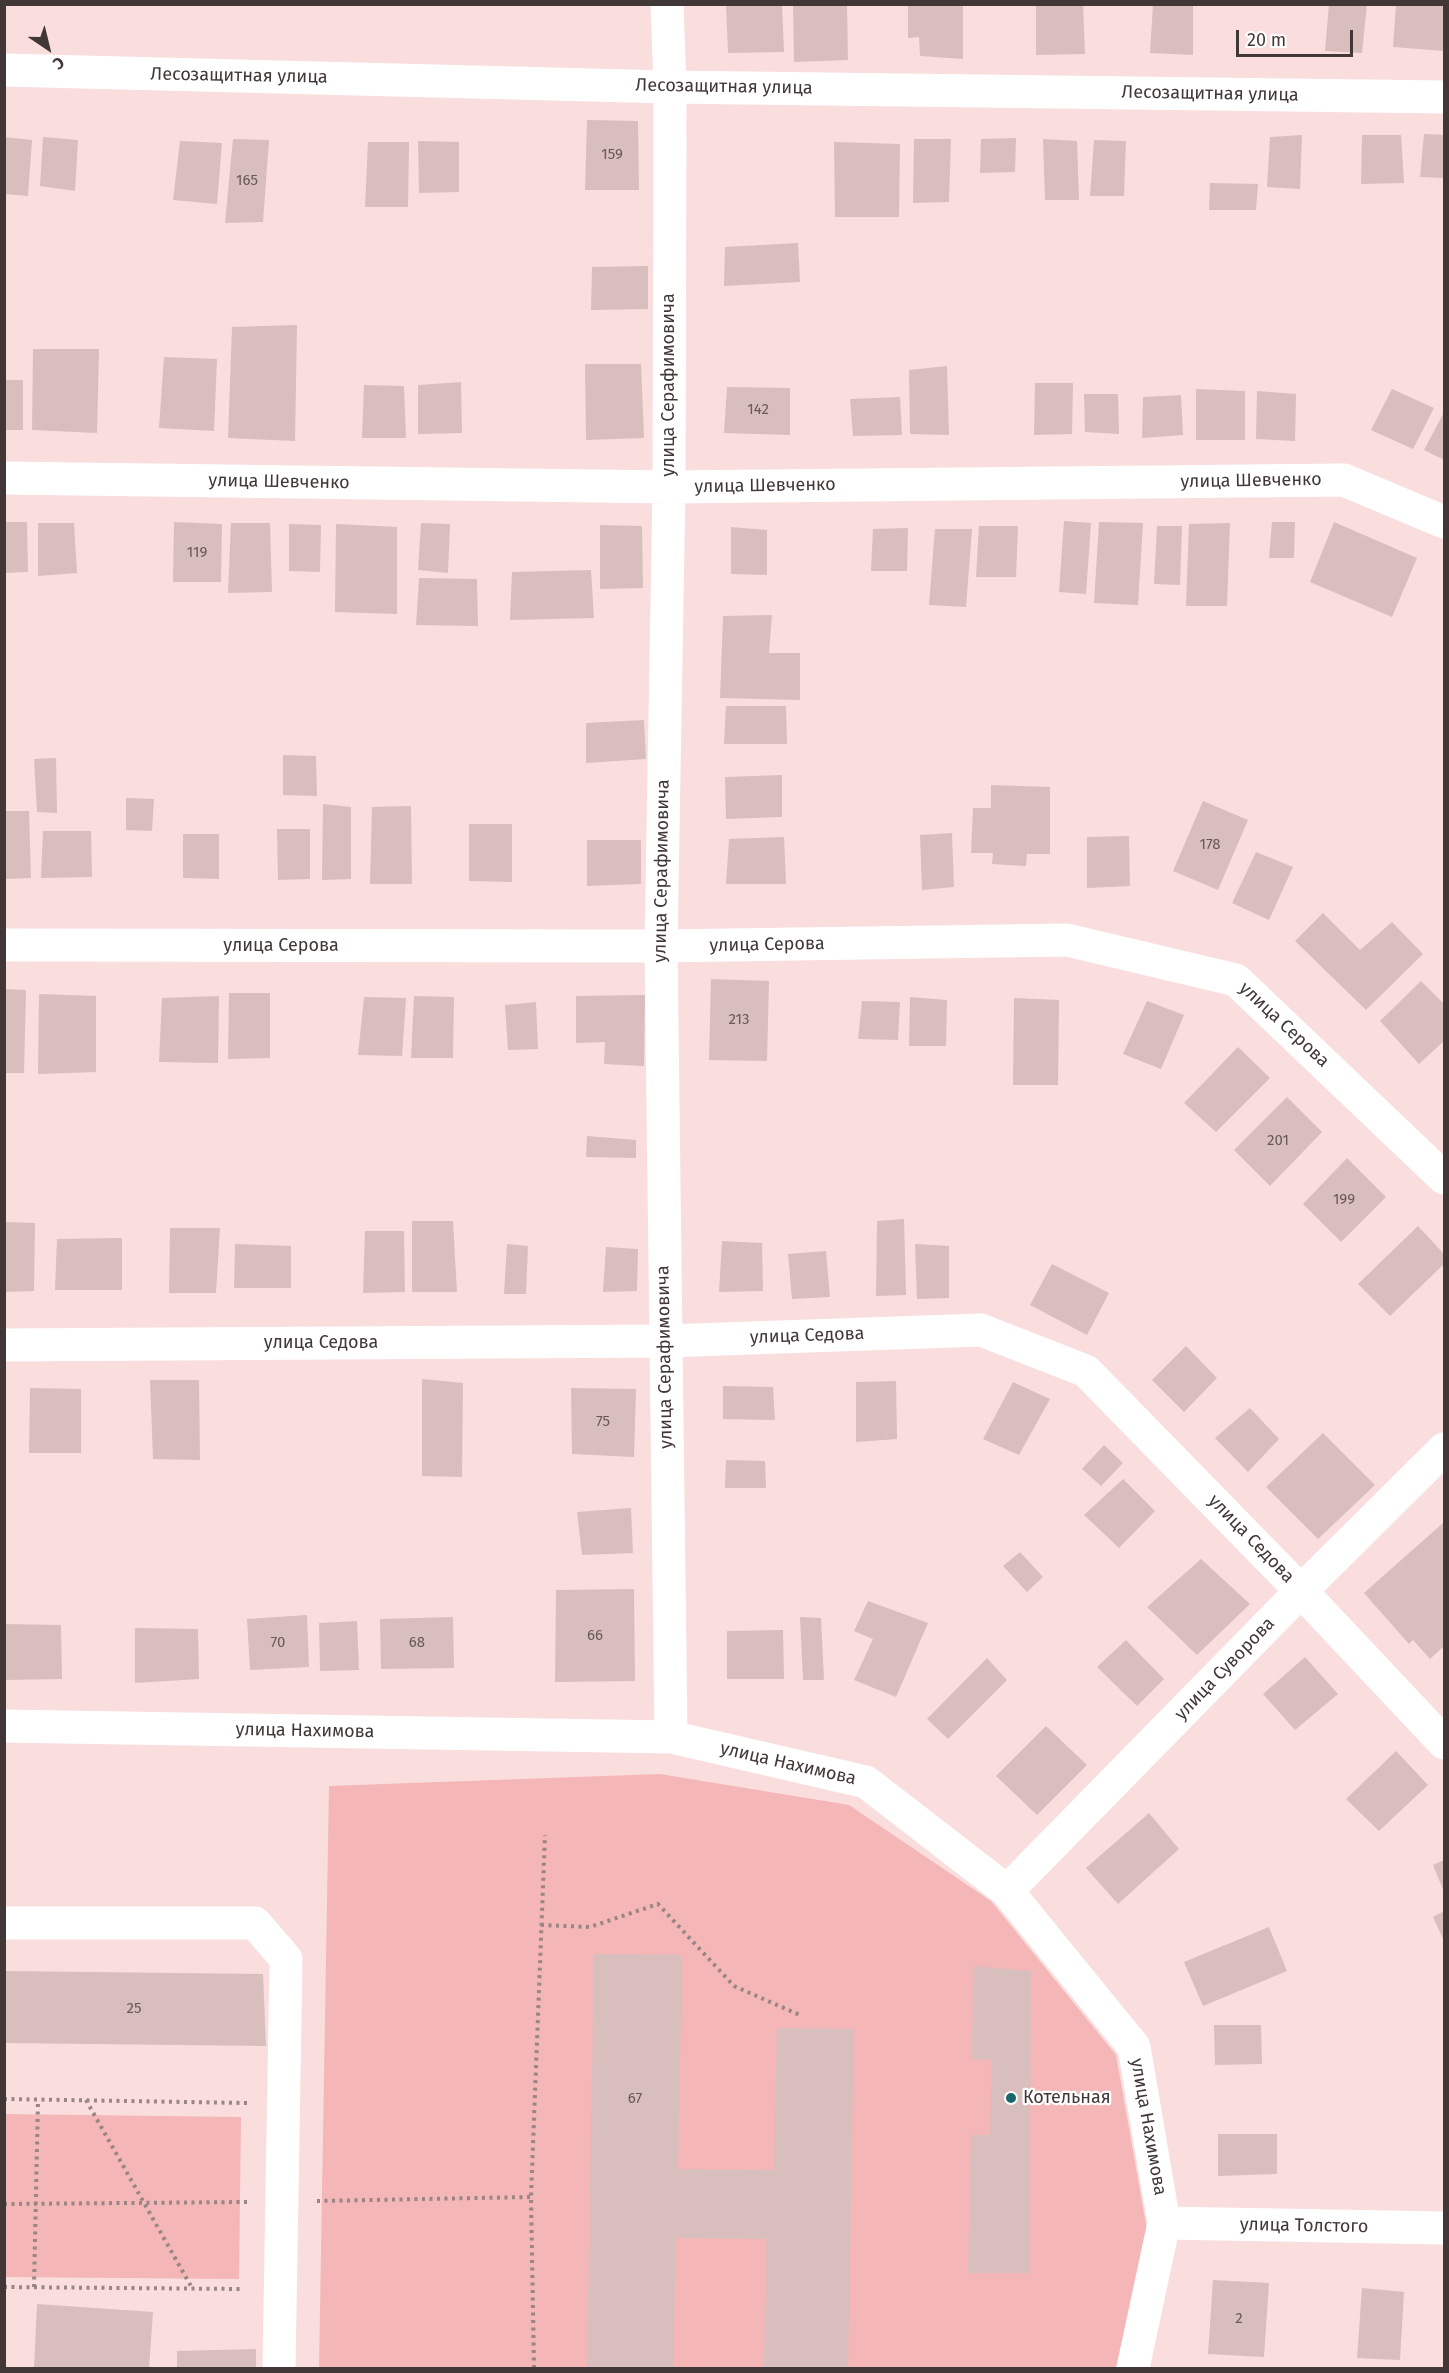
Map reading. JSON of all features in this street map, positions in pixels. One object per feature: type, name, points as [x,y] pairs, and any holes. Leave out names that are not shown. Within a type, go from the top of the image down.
[{"type":"street","name":"улица Серафимовича","points":[[667,4],[670,87],[669,487],[661,946],[671,1737]]},
{"type":"street","name":"Лесозащитная улица","points":[[4,70],[670,87],[1444,97]]},
{"type":"street","name":"улица Шевченко","points":[[4,478],[669,487],[1344,480],[1444,522]]},
{"type":"street","name":"улица Серова","points":[[4,945],[661,946],[1067,940],[1236,980],[1444,1178]]},
{"type":"street","name":"улица Седова","points":[[4,1345],[665,1341],[981,1330],[1086,1371],[1301,1591],[1444,1743]]},
{"type":"street","name":"улица Суворова","points":[[1007,1891],[1301,1591],[1444,1449]]},
{"type":"street","name":"улица Нахимова","points":[[4,1726],[671,1737],[866,1782],[1007,1891],[1134,2047],[1164,2223],[1133,2368]]},
{"type":"street","points":[[4,1923],[255,1923],[286,1959],[279,2368]]},
{"type":"street","name":"улица Толстого","points":[[1164,2223],[1444,2228]]},
{"type":"path","points":[[534,2368],[531,2197],[545,1835]]},
{"type":"path","points":[[541,1925],[590,1927],[658,1904],[734,1986],[802,2016]]},
{"type":"path","points":[[4,2099],[248,2103]]},
{"type":"path","points":[[34,2287],[38,2100]]},
{"type":"path","points":[[86,2100],[193,2288]]},
{"type":"path","points":[[316,2201],[531,2197]]},
{"type":"path","points":[[4,2204],[256,2202]]},
{"type":"path","points":[[4,2287],[254,2289]]},
{"type":"shaded area","points":[[660,1774],[849,1805],[991,1901],[1116,2055],[1147,2230],[1116,2368],[319,2368],[329,1786]]},
{"type":"shaded area","points":[[5,2114],[241,2117],[239,2279],[5,2277]]},
{"type":"building","points":[[726,4],[782,4],[784,52],[728,53]]},
{"type":"building","points":[[793,4],[847,4],[848,60],[794,62]]},
{"type":"building","points":[[908,4],[963,4],[963,59],[920,56],[919,37],[908,38]]},
{"type":"building","points":[[1036,4],[1083,4],[1085,54],[1036,55]]},
{"type":"building","points":[[1153,4],[1193,4],[1193,55],[1150,53]]},
{"type":"building","points":[[1329,4],[1367,4],[1362,53],[1325,51]]},
{"type":"building","points":[[1396,4],[1444,4],[1444,51],[1393,47]]},
{"type":"building","points":[[587,120],[638,121],[639,190],[585,190]]},
{"type":"building","points":[[1424,134],[1444,135],[1444,178],[1420,177]]},
{"type":"building","points":[[1302,135],[1300,189],[1267,187],[1270,137]]},
{"type":"building","points":[[1362,135],[1401,135],[1404,183],[1361,184]]},
{"type":"building","points":[[4,137],[32,140],[28,196],[4,194]]},
{"type":"building","points":[[43,137],[78,140],[75,191],[40,186]]},
{"type":"building","points":[[1016,138],[1015,172],[980,173],[981,139]]},
{"type":"building","points":[[233,139],[269,140],[263,222],[225,223]]},
{"type":"building","points":[[914,139],[951,139],[949,202],[913,203]]},
{"type":"building","points":[[1043,139],[1077,141],[1079,200],[1045,200]]},
{"type":"building","points":[[1094,140],[1126,141],[1124,196],[1090,196]]},
{"type":"building","points":[[180,141],[222,143],[217,204],[173,200]]},
{"type":"building","points":[[418,141],[459,142],[459,192],[419,193]]},
{"type":"building","points":[[368,142],[409,142],[408,207],[365,207]]},
{"type":"building","points":[[834,142],[900,144],[899,217],[835,217]]},
{"type":"building","points":[[1210,183],[1258,184],[1256,210],[1209,210]]},
{"type":"building","points":[[798,243],[800,282],[724,286],[725,247]]},
{"type":"building","points":[[648,266],[648,309],[591,310],[592,267]]},
{"type":"building","points":[[297,325],[295,441],[228,438],[232,327]]},
{"type":"building","points":[[33,349],[99,349],[97,433],[32,430]]},
{"type":"building","points":[[164,357],[217,359],[214,431],[159,428]]},
{"type":"building","points":[[585,364],[641,364],[644,438],[586,440]]},
{"type":"building","points":[[947,366],[949,435],[910,434],[909,370]]},
{"type":"building","points":[[4,380],[23,380],[23,430],[4,430]]},
{"type":"building","points":[[461,382],[462,433],[418,434],[418,385]]},
{"type":"building","points":[[1035,383],[1073,383],[1072,434],[1034,435]]},
{"type":"building","points":[[364,385],[404,386],[406,438],[362,438]]},
{"type":"building","points":[[727,387],[790,388],[790,435],[724,433]]},
{"type":"building","points":[[1196,389],[1245,391],[1245,440],[1196,440]]},
{"type":"building","points":[[1392,389],[1434,408],[1413,449],[1371,430]]},
{"type":"building","points":[[1257,391],[1296,394],[1295,441],[1256,439]]},
{"type":"building","points":[[1084,394],[1118,394],[1119,434],[1085,432]]},
{"type":"building","points":[[1181,395],[1183,435],[1142,438],[1143,397]]},
{"type":"building","points":[[900,397],[902,435],[853,436],[850,399]]},
{"type":"building","points":[[1444,415],[1444,460],[1424,450]]},
{"type":"building","points":[[1064,521],[1091,523],[1086,594],[1059,592]]},
{"type":"building","points":[[4,522],[27,522],[28,572],[4,573]]},
{"type":"building","points":[[174,522],[222,524],[221,582],[173,582]]},
{"type":"building","points":[[1099,522],[1143,523],[1138,605],[1094,603]]},
{"type":"building","points":[[1272,522],[1295,522],[1294,558],[1269,558]]},
{"type":"building","points":[[1334,522],[1417,558],[1392,617],[1310,582]]},
{"type":"building","points":[[38,523],[74,523],[77,573],[38,576]]},
{"type":"building","points":[[231,523],[270,523],[272,592],[228,593]]},
{"type":"building","points":[[421,523],[450,524],[448,573],[418,570]]},
{"type":"building","points":[[1230,523],[1227,606],[1186,606],[1189,524]]},
{"type":"building","points":[[289,524],[321,525],[320,572],[289,571]]},
{"type":"building","points":[[336,524],[397,527],[397,614],[335,612]]},
{"type":"building","points":[[600,525],[642,526],[643,588],[600,589]]},
{"type":"building","points":[[979,526],[1018,526],[1016,577],[976,577]]},
{"type":"building","points":[[1157,526],[1182,526],[1180,585],[1154,584]]},
{"type":"building","points":[[731,527],[767,530],[767,575],[731,574]]},
{"type":"building","points":[[908,528],[907,571],[871,571],[873,529]]},
{"type":"building","points":[[935,529],[972,529],[966,607],[929,605]]},
{"type":"building","points":[[591,570],[594,618],[510,620],[512,572]]},
{"type":"building","points":[[419,578],[477,579],[478,626],[416,625]]},
{"type":"building","points":[[772,615],[769,653],[800,653],[800,700],[720,698],[723,616]]},
{"type":"building","points":[[726,706],[786,706],[787,744],[724,744]]},
{"type":"building","points":[[644,720],[646,759],[586,763],[586,723]]},
{"type":"building","points":[[283,755],[316,756],[317,796],[283,795]]},
{"type":"building","points":[[56,758],[57,813],[37,812],[34,759]]},
{"type":"building","points":[[782,775],[782,817],[726,819],[725,777]]},
{"type":"building","points":[[991,785],[1050,787],[1050,854],[1027,854],[1026,866],[992,864],[993,853],[971,853],[973,808],[991,808]]},
{"type":"building","points":[[126,798],[154,799],[152,831],[126,830]]},
{"type":"building","points":[[1203,801],[1248,820],[1218,890],[1173,871]]},
{"type":"building","points":[[323,804],[351,807],[351,879],[322,880]]},
{"type":"building","points":[[411,806],[412,884],[370,884],[372,807]]},
{"type":"building","points":[[4,811],[29,811],[31,878],[4,879]]},
{"type":"building","points":[[469,824],[512,824],[512,882],[469,881]]},
{"type":"building","points":[[277,829],[310,829],[310,879],[278,880]]},
{"type":"building","points":[[43,831],[91,831],[92,877],[41,878]]},
{"type":"building","points":[[952,833],[954,887],[922,890],[920,835]]},
{"type":"building","points":[[183,834],[219,834],[219,879],[183,878]]},
{"type":"building","points":[[1129,836],[1130,886],[1087,888],[1087,837]]},
{"type":"building","points":[[784,837],[786,884],[726,884],[729,839]]},
{"type":"building","points":[[587,840],[641,840],[641,884],[587,886]]},
{"type":"building","points":[[1256,852],[1293,867],[1269,920],[1232,903]]},
{"type":"building","points":[[1323,913],[1360,950],[1392,922],[1423,954],[1366,1010],[1295,941]]},
{"type":"building","points":[[711,979],[769,981],[767,1061],[709,1060]]},
{"type":"building","points":[[1421,981],[1444,1004],[1444,1041],[1419,1064],[1380,1021]]},
{"type":"building","points":[[4,989],[26,990],[24,1073],[4,1073]]},
{"type":"building","points":[[229,993],[270,993],[270,1058],[228,1059]]},
{"type":"building","points":[[39,994],[96,996],[96,1072],[38,1074]]},
{"type":"building","points":[[645,995],[644,1066],[604,1064],[605,1042],[576,1043],[576,996]]},
{"type":"building","points":[[219,996],[218,1063],[159,1062],[162,998]]},
{"type":"building","points":[[414,996],[454,997],[453,1058],[411,1058]]},
{"type":"building","points":[[364,997],[406,998],[402,1056],[358,1055]]},
{"type":"building","points":[[910,997],[947,1000],[946,1046],[909,1046]]},
{"type":"building","points":[[1014,998],[1059,1000],[1058,1085],[1013,1085]]},
{"type":"building","points":[[862,1001],[900,1002],[898,1040],[858,1039]]},
{"type":"building","points":[[1147,1001],[1184,1015],[1161,1069],[1123,1054]]},
{"type":"building","points":[[536,1002],[538,1049],[508,1050],[505,1005]]},
{"type":"building","points":[[1238,1047],[1270,1078],[1216,1132],[1184,1103]]},
{"type":"building","points":[[1287,1097],[1322,1132],[1270,1186],[1234,1150]]},
{"type":"building","points":[[587,1136],[636,1140],[636,1158],[586,1157]]},
{"type":"building","points":[[1347,1158],[1386,1197],[1341,1242],[1303,1204]]},
{"type":"building","points":[[904,1219],[906,1295],[876,1296],[877,1221]]},
{"type":"building","points":[[412,1221],[453,1221],[457,1292],[412,1292]]},
{"type":"building","points":[[4,1222],[35,1223],[34,1291],[4,1292]]},
{"type":"building","points":[[1418,1226],[1444,1254],[1444,1264],[1390,1316],[1358,1284]]},
{"type":"building","points":[[170,1228],[220,1228],[216,1293],[169,1293]]},
{"type":"building","points":[[365,1231],[404,1231],[405,1292],[363,1293]]},
{"type":"building","points":[[122,1238],[122,1290],[55,1290],[57,1239]]},
{"type":"building","points":[[722,1241],[762,1243],[763,1291],[719,1292]]},
{"type":"building","points":[[235,1244],[291,1246],[291,1288],[234,1288]]},
{"type":"building","points":[[507,1244],[528,1246],[526,1294],[504,1294]]},
{"type":"building","points":[[915,1244],[949,1246],[949,1298],[917,1299]]},
{"type":"building","points":[[606,1247],[638,1249],[637,1291],[603,1292]]},
{"type":"building","points":[[826,1251],[830,1297],[792,1299],[788,1254]]},
{"type":"building","points":[[1052,1264],[1109,1293],[1087,1335],[1030,1305]]},
{"type":"building","points":[[1186,1346],[1217,1378],[1184,1412],[1152,1380]]},
{"type":"building","points":[[422,1379],[463,1383],[462,1477],[422,1476]]},
{"type":"building","points":[[150,1380],[199,1380],[200,1460],[153,1459]]},
{"type":"building","points":[[896,1381],[897,1439],[856,1442],[856,1382]]},
{"type":"building","points":[[1013,1382],[1050,1399],[1019,1455],[983,1439]]},
{"type":"building","points":[[723,1386],[773,1387],[775,1420],[723,1419]]},
{"type":"building","points":[[30,1388],[81,1389],[81,1453],[29,1453]]},
{"type":"building","points":[[571,1388],[636,1389],[634,1457],[572,1454]]},
{"type":"building","points":[[1250,1408],[1279,1439],[1248,1472],[1215,1438]]},
{"type":"building","points":[[1323,1433],[1375,1485],[1318,1539],[1266,1487]]},
{"type":"building","points":[[1104,1445],[1123,1463],[1101,1486],[1082,1469]]},
{"type":"building","points":[[726,1460],[765,1461],[766,1488],[725,1488]]},
{"type":"building","points":[[1123,1479],[1155,1511],[1119,1548],[1084,1515]]},
{"type":"building","points":[[631,1508],[633,1553],[582,1555],[577,1512]]},
{"type":"building","points":[[1444,1522],[1444,1646],[1430,1659],[1413,1640],[1409,1644],[1364,1593]]},
{"type":"building","points":[[1020,1552],[1043,1577],[1027,1592],[1003,1566]]},
{"type":"building","points":[[1201,1559],[1250,1604],[1197,1655],[1147,1607]]},
{"type":"building","points":[[634,1589],[635,1681],[555,1682],[556,1590]]},
{"type":"building","points":[[868,1601],[928,1623],[896,1697],[854,1680],[873,1639],[854,1631]]},
{"type":"building","points":[[307,1615],[309,1667],[250,1670],[247,1619]]},
{"type":"building","points":[[453,1617],[454,1668],[381,1669],[380,1619]]},
{"type":"building","points":[[800,1617],[821,1618],[824,1680],[803,1680]]},
{"type":"building","points":[[357,1621],[359,1670],[320,1671],[319,1623]]},
{"type":"building","points":[[4,1624],[61,1625],[62,1679],[4,1680]]},
{"type":"building","points":[[135,1628],[198,1629],[199,1679],[135,1683]]},
{"type":"building","points":[[783,1630],[784,1679],[727,1679],[727,1631]]},
{"type":"building","points":[[1126,1640],[1164,1679],[1137,1706],[1097,1667]]},
{"type":"building","points":[[1305,1657],[1338,1694],[1295,1730],[1263,1694]]},
{"type":"building","points":[[987,1658],[1007,1680],[948,1739],[927,1719]]},
{"type":"building","points":[[1046,1726],[1087,1765],[1037,1815],[996,1776]]},
{"type":"building","points":[[1396,1751],[1428,1785],[1379,1831],[1346,1799]]},
{"type":"building","points":[[1149,1813],[1179,1849],[1118,1904],[1086,1868]]},
{"type":"building","points":[[1444,1860],[1444,1892],[1433,1865]]},
{"type":"building","points":[[1444,1911],[1444,1941],[1433,1917]]},
{"type":"building","points":[[1269,1927],[1287,1971],[1203,2006],[1184,1962]]},
{"type":"building","points":[[594,1954],[682,1955],[678,2169],[774,2170],[777,2028],[854,2029],[848,2368],[764,2368],[766,2239],[676,2238],[673,2368],[587,2368]]},
{"type":"building","name":"Котельная","points":[[973,1966],[1031,1971],[1029,2273],[968,2273],[971,2135],[990,2135],[992,2060],[972,2059]]},
{"type":"building","points":[[4,1971],[263,1974],[266,2046],[4,2043]]},
{"type":"building","points":[[1214,2025],[1261,2025],[1262,2064],[1215,2065]]},
{"type":"building","points":[[1218,2134],[1277,2134],[1277,2174],[1218,2176]]},
{"type":"building","points":[[1213,2280],[1269,2283],[1264,2357],[1208,2354]]},
{"type":"building","points":[[1362,2288],[1404,2292],[1400,2360],[1357,2358]]},
{"type":"building","points":[[37,2304],[153,2312],[149,2368],[34,2368]]},
{"type":"building","points":[[256,2349],[256,2368],[177,2368],[177,2351]]},
{"type":"place","name":"Котельная","points":[[1011,2098]]}]
